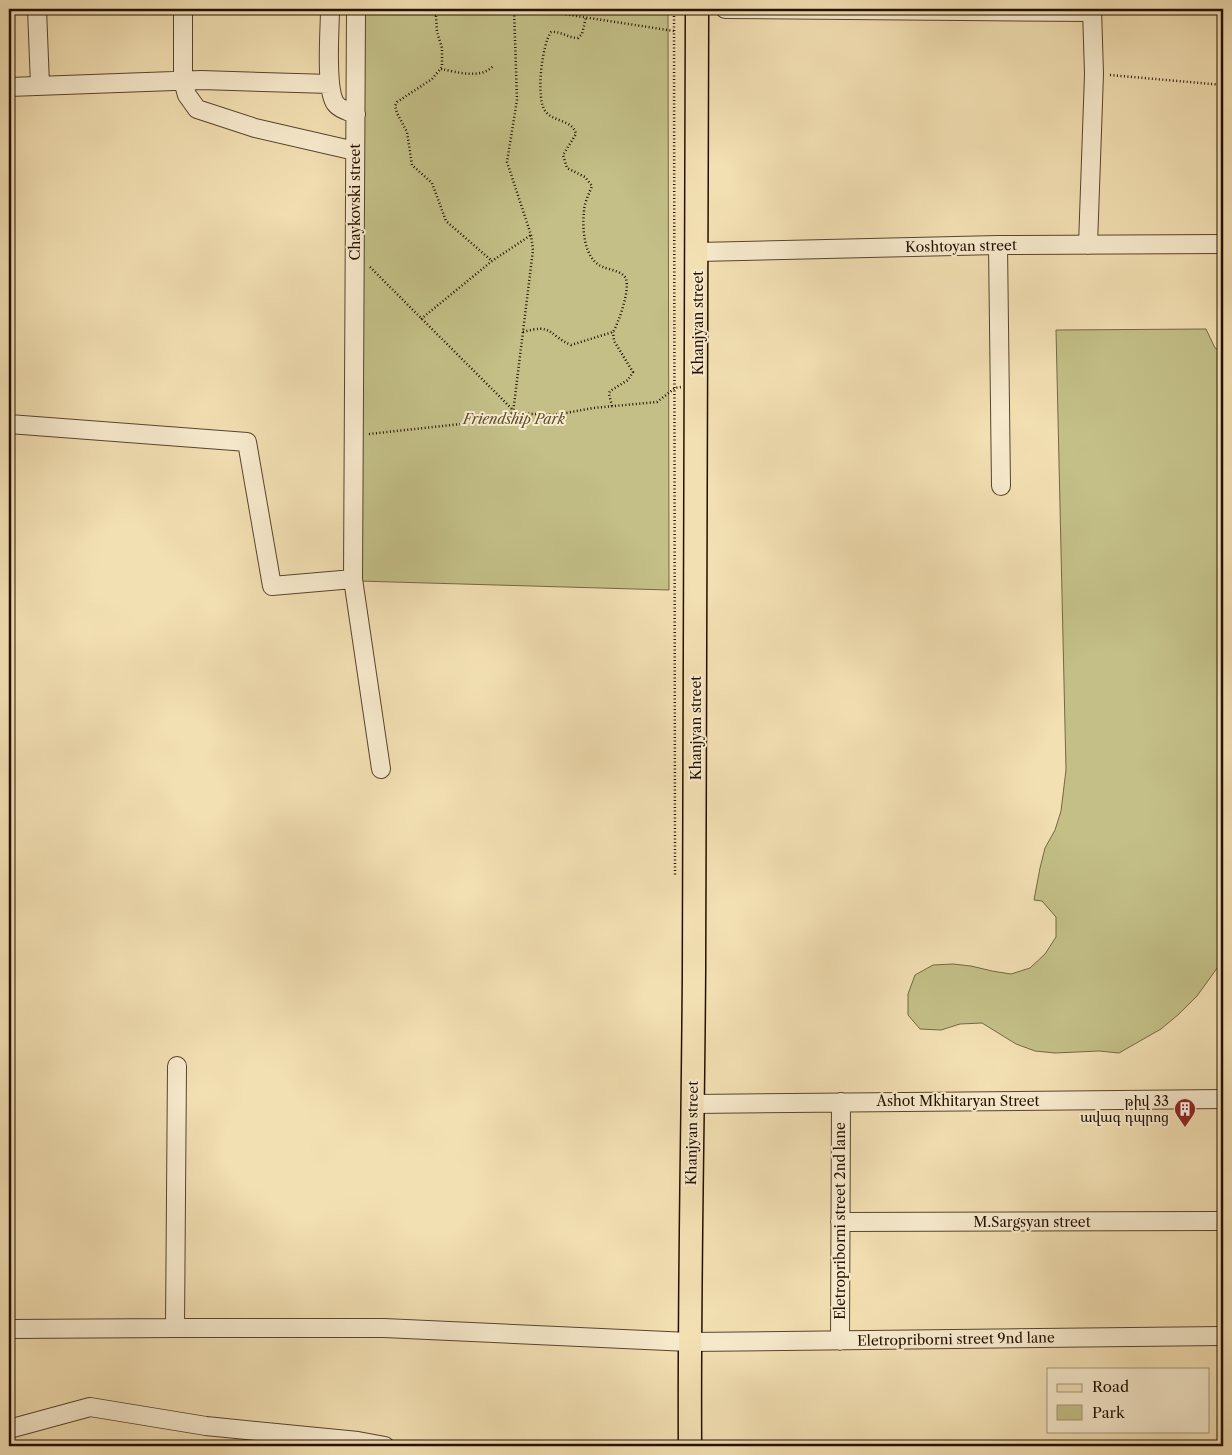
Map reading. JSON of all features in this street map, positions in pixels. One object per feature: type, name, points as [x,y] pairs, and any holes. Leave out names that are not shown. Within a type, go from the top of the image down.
[{"type":"main road","name":"Khanjyan street","points":[[690,1446],[689,1342],[693,1104],[698,252],[697,9]]},
{"type":"street","points":[[37,9],[40,85]]},
{"type":"street","points":[[182,9],[183,81],[188,95],[197,109],[255,128],[356,151]]},
{"type":"street","points":[[330,9],[330,84],[336,104],[356,114]]},
{"type":"street","name":"Chaykovski street","points":[[356,9],[353,579],[381,769]]},
{"type":"street","points":[[724,9],[1092,10],[1094,74],[1088,245]]},
{"type":"street","points":[[9,87],[201,80],[330,84]]},
{"type":"street","name":"Koshtoyan street","points":[[698,252],[998,245],[1223,244]]},
{"type":"street","points":[[998,245],[1002,486]]},
{"type":"street","points":[[9,424],[247,442],[272,586],[353,579]]},
{"type":"street","points":[[175,1328],[178,1066]]},
{"type":"street","name":"Ashot Mkhitaryan Street","points":[[693,1104],[1223,1099]]},
{"type":"street","name":"Eletropriborni street 2nd lane","points":[[840,1341],[841,1102]]},
{"type":"street","name":"M.Sargsyan street","points":[[840,1222],[1223,1221]]},
{"type":"street","name":"Eletropriborni street 9nd lane","points":[[9,1329],[384,1328],[689,1342],[1223,1336]]},
{"type":"street","points":[[9,1429],[90,1406],[206,1426],[358,1441],[385,1446]]},
{"type":"path","points":[[444,9],[436,16],[437,32],[442,48],[441,68],[432,79],[397,102],[395,106],[408,132],[412,165],[432,183],[446,221],[492,261]]},
{"type":"path","points":[[513,412],[533,250],[531,235],[507,162],[517,100],[514,9]]},
{"type":"path","points":[[531,9],[674,31]]},
{"type":"path","points":[[674,9],[675,884]]},
{"type":"path","points":[[586,17],[582,34],[578,38],[572,38],[559,31],[551,32],[547,38],[542,65],[541,102],[544,110],[551,118],[566,123],[575,130],[576,134],[563,156],[567,168],[585,177],[592,186],[584,212],[584,233],[588,252],[595,263],[626,278],[627,286],[624,302],[614,332],[614,341],[633,372],[628,380],[610,391],[612,406]]},
{"type":"path","points":[[441,68],[457,72],[481,73],[490,70],[494,65]]},
{"type":"path","points":[[1094,74],[1223,85]]},
{"type":"path","points":[[421,318],[492,261],[531,235]]},
{"type":"path","points":[[367,264],[513,412]]},
{"type":"path","points":[[523,332],[538,328],[547,329],[571,345],[614,332]]},
{"type":"path","points":[[353,436],[479,422],[513,412],[555,415],[593,408],[657,402],[675,388],[697,385]]},
{"type":"green space","name":"Friendship Park","points":[[363,9],[668,9],[669,590],[358,581]]},
{"type":"green space","points":[[1206,329],[1215,348],[1223,352],[1223,960],[1197,996],[1179,1014],[1161,1029],[1119,1053],[1099,1051],[1055,1053],[1035,1051],[1016,1044],[982,1023],[960,1024],[941,1030],[920,1029],[908,1015],[908,994],[915,975],[933,965],[953,964],[1011,974],[1030,968],[1045,954],[1056,937],[1056,917],[1042,901],[1034,900],[1045,848],[1055,830],[1061,811],[1066,770],[1056,330]]},
{"type":"place","name":"թիվ 33 ավագ դպրոց","points":[[1185,1128]]}]
